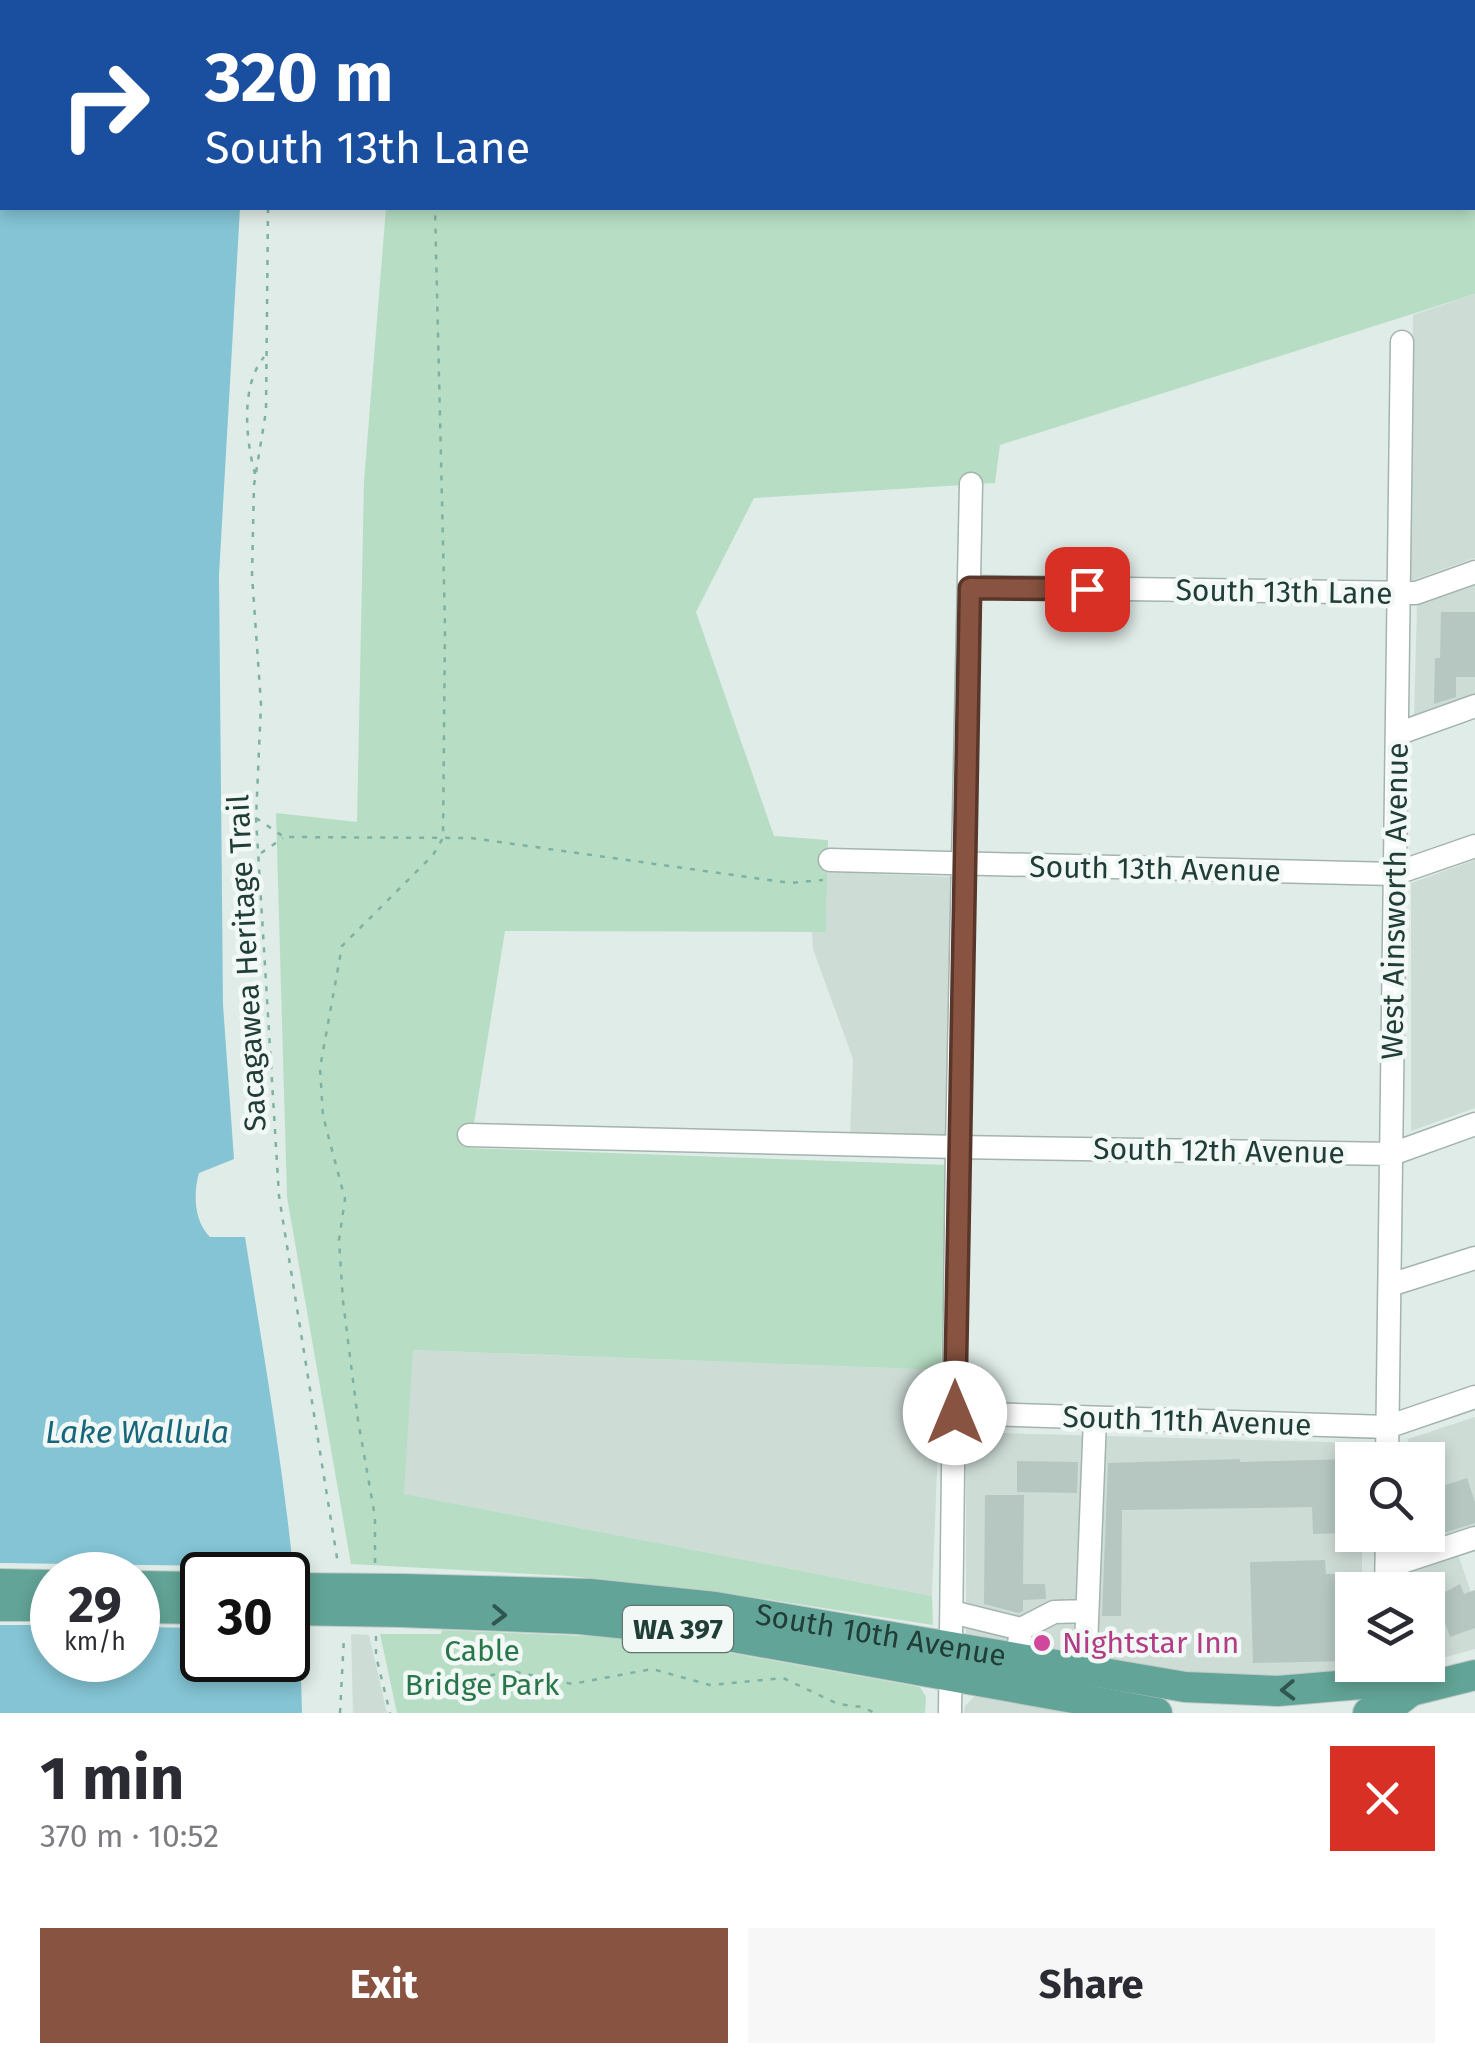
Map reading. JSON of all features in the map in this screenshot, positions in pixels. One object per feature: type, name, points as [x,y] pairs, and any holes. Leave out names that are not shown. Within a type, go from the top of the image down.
[{"type":"main road","points":[[0,1584],[30,1584]]},
{"type":"main road","name":"South 10th Avenue","points":[[310,1591],[402,1601]]},
{"type":"main road","name":"South 10th Avenue","points":[[310,1608],[559,1592],[652,1599],[746,1611],[1157,1713]]},
{"type":"main road","points":[[0,1606],[30,1606]]},
{"type":"main road","name":"South 10th Avenue","points":[[951,1661],[1019,1644],[1085,1672],[1215,1690],[1310,1690],[1387,1696],[1475,1675]]},
{"type":"street","name":"West Ainsworth Avenue","points":[[1387,1442],[1402,342]]},
{"type":"street","points":[[950,1713],[957,1148],[972,484]]},
{"type":"street","name":"South 13th Lane","points":[[970,588],[1416,593],[1475,572]]},
{"type":"street","points":[[1397,734],[1475,706]]},
{"type":"street","name":"South 13th Avenue","points":[[830,860],[1394,874],[1475,846]]},
{"type":"street","name":"South 12th Avenue","points":[[469,1135],[1392,1154],[1475,1124]]},
{"type":"street","points":[[1390,1285],[1475,1258]]},
{"type":"street","name":"South 11th Avenue","points":[[955,1413],[1387,1428],[1475,1397]]},
{"type":"street","points":[[1085,1672],[1095,1418]]},
{"type":"street","points":[[1402,1572],[1475,1538]]},
{"type":"street","points":[[952,1612],[1019,1644],[1054,1612],[1088,1611]]},
{"type":"path","name":"Sacagawea Heritage Trail","points":[[268,210],[266,411],[255,476],[252,575],[261,704],[256,818],[279,1196],[338,1563]]},
{"type":"path","points":[[375,1568],[375,1518],[358,1420],[339,1240],[346,1199],[324,1116],[320,1068],[342,946],[433,855],[443,838],[445,626],[435,210]]},
{"type":"path","points":[[255,476],[247,432],[252,380],[256,366],[265,356]]},
{"type":"path","points":[[256,818],[284,837],[471,838],[790,884],[822,881],[830,860]]},
{"type":"path","points":[[258,855],[284,837]]},
{"type":"path","points":[[340,1713],[344,1634]]},
{"type":"path","points":[[376,1638],[376,1656],[390,1713]]},
{"type":"path","points":[[455,1680],[451,1689],[512,1671],[558,1682],[582,1683],[652,1669],[710,1685],[783,1678],[838,1704],[875,1713]]},
{"type":"shaded area","points":[[1475,294],[1475,558],[1410,581],[1413,315]]},
{"type":"shaded area","points":[[1475,582],[1475,699],[1414,720],[1417,603]]},
{"type":"shaded area","points":[[1475,860],[1475,1108],[1411,1131],[1411,883]]},
{"type":"shaded area","points":[[827,872],[952,877],[948,1135],[850,1136],[853,1059],[813,949],[812,932],[826,932]]},
{"type":"shaded area","points":[[412,1350],[941,1370],[932,1596],[403,1494]]},
{"type":"shaded area","points":[[1475,1417],[1475,1536],[1454,1543],[1475,1604],[1475,1649],[1445,1657],[1445,1572],[1408,1572],[1408,1552],[1445,1552],[1445,1442],[1408,1439]]},
{"type":"shaded area","points":[[966,1432],[1335,1442],[1335,1552],[1362,1552],[1362,1572],[1335,1572],[1335,1674],[1281,1679],[1211,1678],[966,1637]]},
{"type":"shaded area","points":[[351,1634],[369,1635],[387,1713],[353,1713]]},
{"type":"shaded area","points":[[978,1693],[1088,1713],[964,1713],[965,1706]]},
{"type":"green space","points":[[386,210],[1475,210],[1475,294],[1000,445],[995,483],[754,498],[696,612],[774,836],[828,840],[826,932],[505,931],[470,1148],[948,1165],[941,1370],[413,1350],[404,1494],[932,1596],[933,1625],[713,1591],[569,1576],[351,1564],[287,1197],[276,813],[357,822],[364,481]]},
{"type":"green space","name":"Cable Bridge Park","points":[[442,1630],[611,1637],[692,1646],[920,1687],[926,1697],[925,1713],[397,1713],[380,1634],[441,1634]]},
{"type":"water","name":"Lake Wallula","points":[[0,210],[240,210],[219,575],[223,1005],[234,1159],[199,1173],[196,1198],[198,1215],[210,1237],[245,1237],[291,1552],[180,1552],[180,1682],[301,1682],[302,1713],[0,1713]]},
{"type":"pier","points":[[0,1563],[30,1563],[30,1625],[0,1625]]},
{"type":"pier","points":[[160,1565],[180,1565],[180,1628],[160,1627]]},
{"type":"building","points":[[1441,612],[1475,612],[1475,677],[1456,677],[1456,697],[1434,704],[1435,658],[1440,658]]},
{"type":"building","points":[[1335,1459],[1335,1533],[1313,1534],[1312,1507],[1122,1510],[1121,1616],[1102,1616],[1108,1463]]},
{"type":"building","points":[[1017,1461],[1078,1462],[1077,1493],[1017,1492]]},
{"type":"building","points":[[1467,1478],[1475,1502],[1475,1523],[1445,1533],[1445,1485]]},
{"type":"building","points":[[985,1495],[1024,1495],[1023,1584],[1045,1584],[1046,1599],[1023,1600],[1023,1611],[1019,1613],[984,1604]]},
{"type":"building","points":[[1325,1560],[1326,1574],[1335,1574],[1335,1661],[1253,1663],[1250,1562]]},
{"type":"building","points":[[1460,1584],[1464,1594],[1475,1590],[1475,1628],[1450,1637],[1445,1623],[1445,1592]]},
{"type":"place","name":"Nightstar Inn","points":[[1042,1643]]},
{"type":"route","points":[[955,1413],[970,588],[1087,589]]}]
